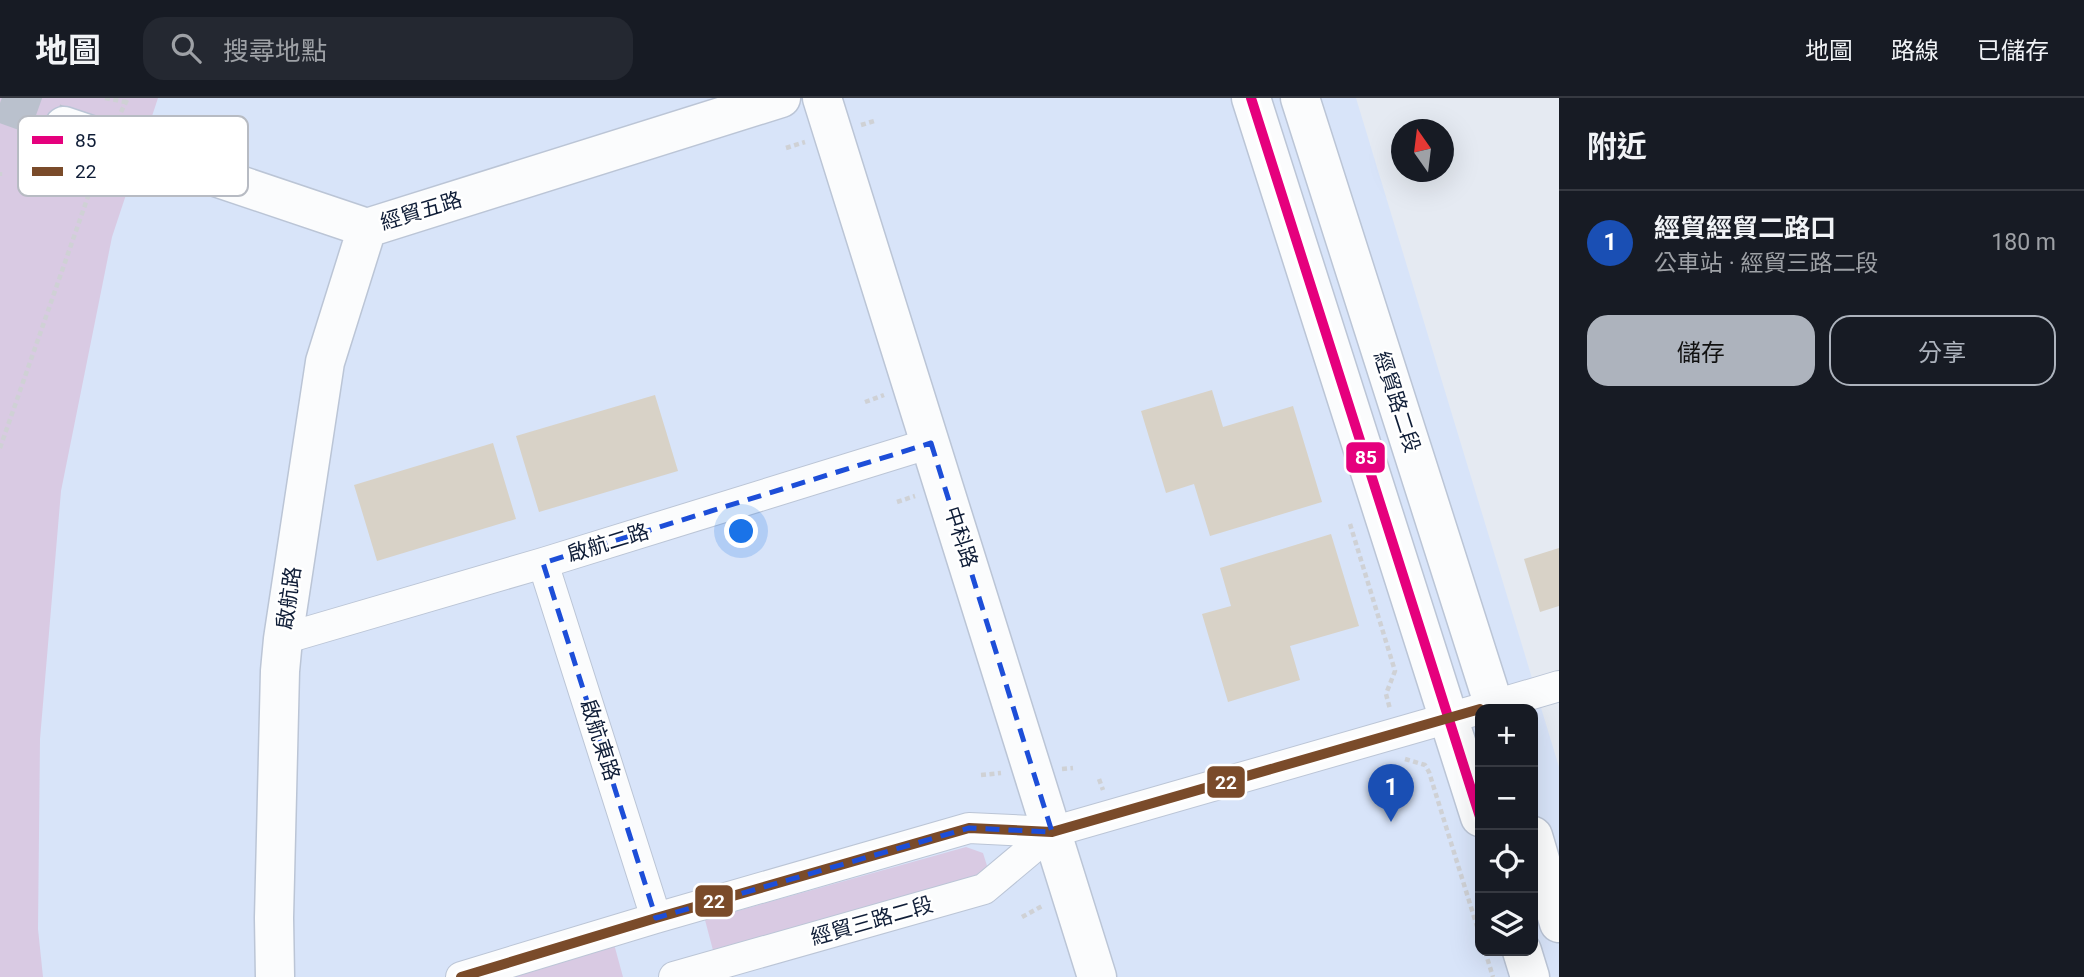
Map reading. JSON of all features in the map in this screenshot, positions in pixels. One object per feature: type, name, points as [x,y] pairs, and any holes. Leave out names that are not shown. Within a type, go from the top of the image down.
[{"type":"street","name":"經貿五路","points":[[248,188],[367,228],[781,98]]},
{"type":"street","name":"中科路","points":[[822,98],[1097,977]]},
{"type":"street","points":[[1251,98],[1478,704]]},
{"type":"street","name":"經貿路二段","points":[[1300,98],[1478,704]]},
{"type":"street","name":"啟航路","points":[[275,977],[274,918],[283,639],[325,362],[367,228]]},
{"type":"street","name":"啟航二路","points":[[283,639],[542,563],[931,443]]},
{"type":"street","name":"啟航東路","points":[[542,563],[656,918]]},
{"type":"street","name":"經貿三路二段","points":[[1500,704],[1559,686]]},
{"type":"street","name":"經貿三路二段","points":[[461,977],[969,828],[1052,832],[1475,711]]},
{"type":"street","name":"經貿三路二段","points":[[674,977],[984,889],[1052,832]]},
{"type":"street","points":[[1538,852],[1559,923]]},
{"type":"street","points":[[1524,956],[1530,977]]},
{"type":"path","points":[[106,98],[127,100],[119,116]]},
{"type":"path","points":[[0,448],[88,196]]},
{"type":"path","points":[[1401,758],[1425,765],[1429,772],[1475,920]]},
{"type":"path","points":[[1487,956],[1493,977]]},
{"type":"highlighted area","points":[[931,443],[1052,832],[969,828],[656,918],[543,563]]},
{"type":"shaded area","points":[[0,98],[1356,98],[1559,767],[1559,977],[0,977]]},
{"type":"shaded area","points":[[0,98],[158,98],[152,116],[18,116],[18,196],[126,196],[112,237],[61,491],[40,739],[38,929],[43,977],[0,977]]},
{"type":"shaded area","points":[[966,847],[983,853],[988,869],[980,877],[714,954],[705,920]]},
{"type":"shaded area","points":[[614,944],[623,977],[501,977]]},
{"type":"building","points":[[1212,390],[1223,427],[1293,406],[1322,502],[1210,536],[1194,484],[1166,493],[1141,411]]},
{"type":"building","points":[[655,395],[678,471],[539,512],[516,436]]},
{"type":"building","points":[[493,443],[516,519],[377,561],[354,485]]},
{"type":"building","points":[[1331,534],[1359,626],[1290,646],[1300,680],[1228,702],[1202,614],[1231,606],[1220,568]]},
{"type":"building","points":[[1559,548],[1559,606],[1540,612],[1524,559]]},
{"type":"tunnel","points":[[0,103],[36,116]]},
{"type":"transit line","name":"85","points":[[1251,98],[1475,801]]},
{"type":"transit line","name":"22","points":[[461,977],[969,828],[1052,832],[1475,710]]},
{"type":"place","name":"經貿經貿二路口","points":[[1391,822]]}]
